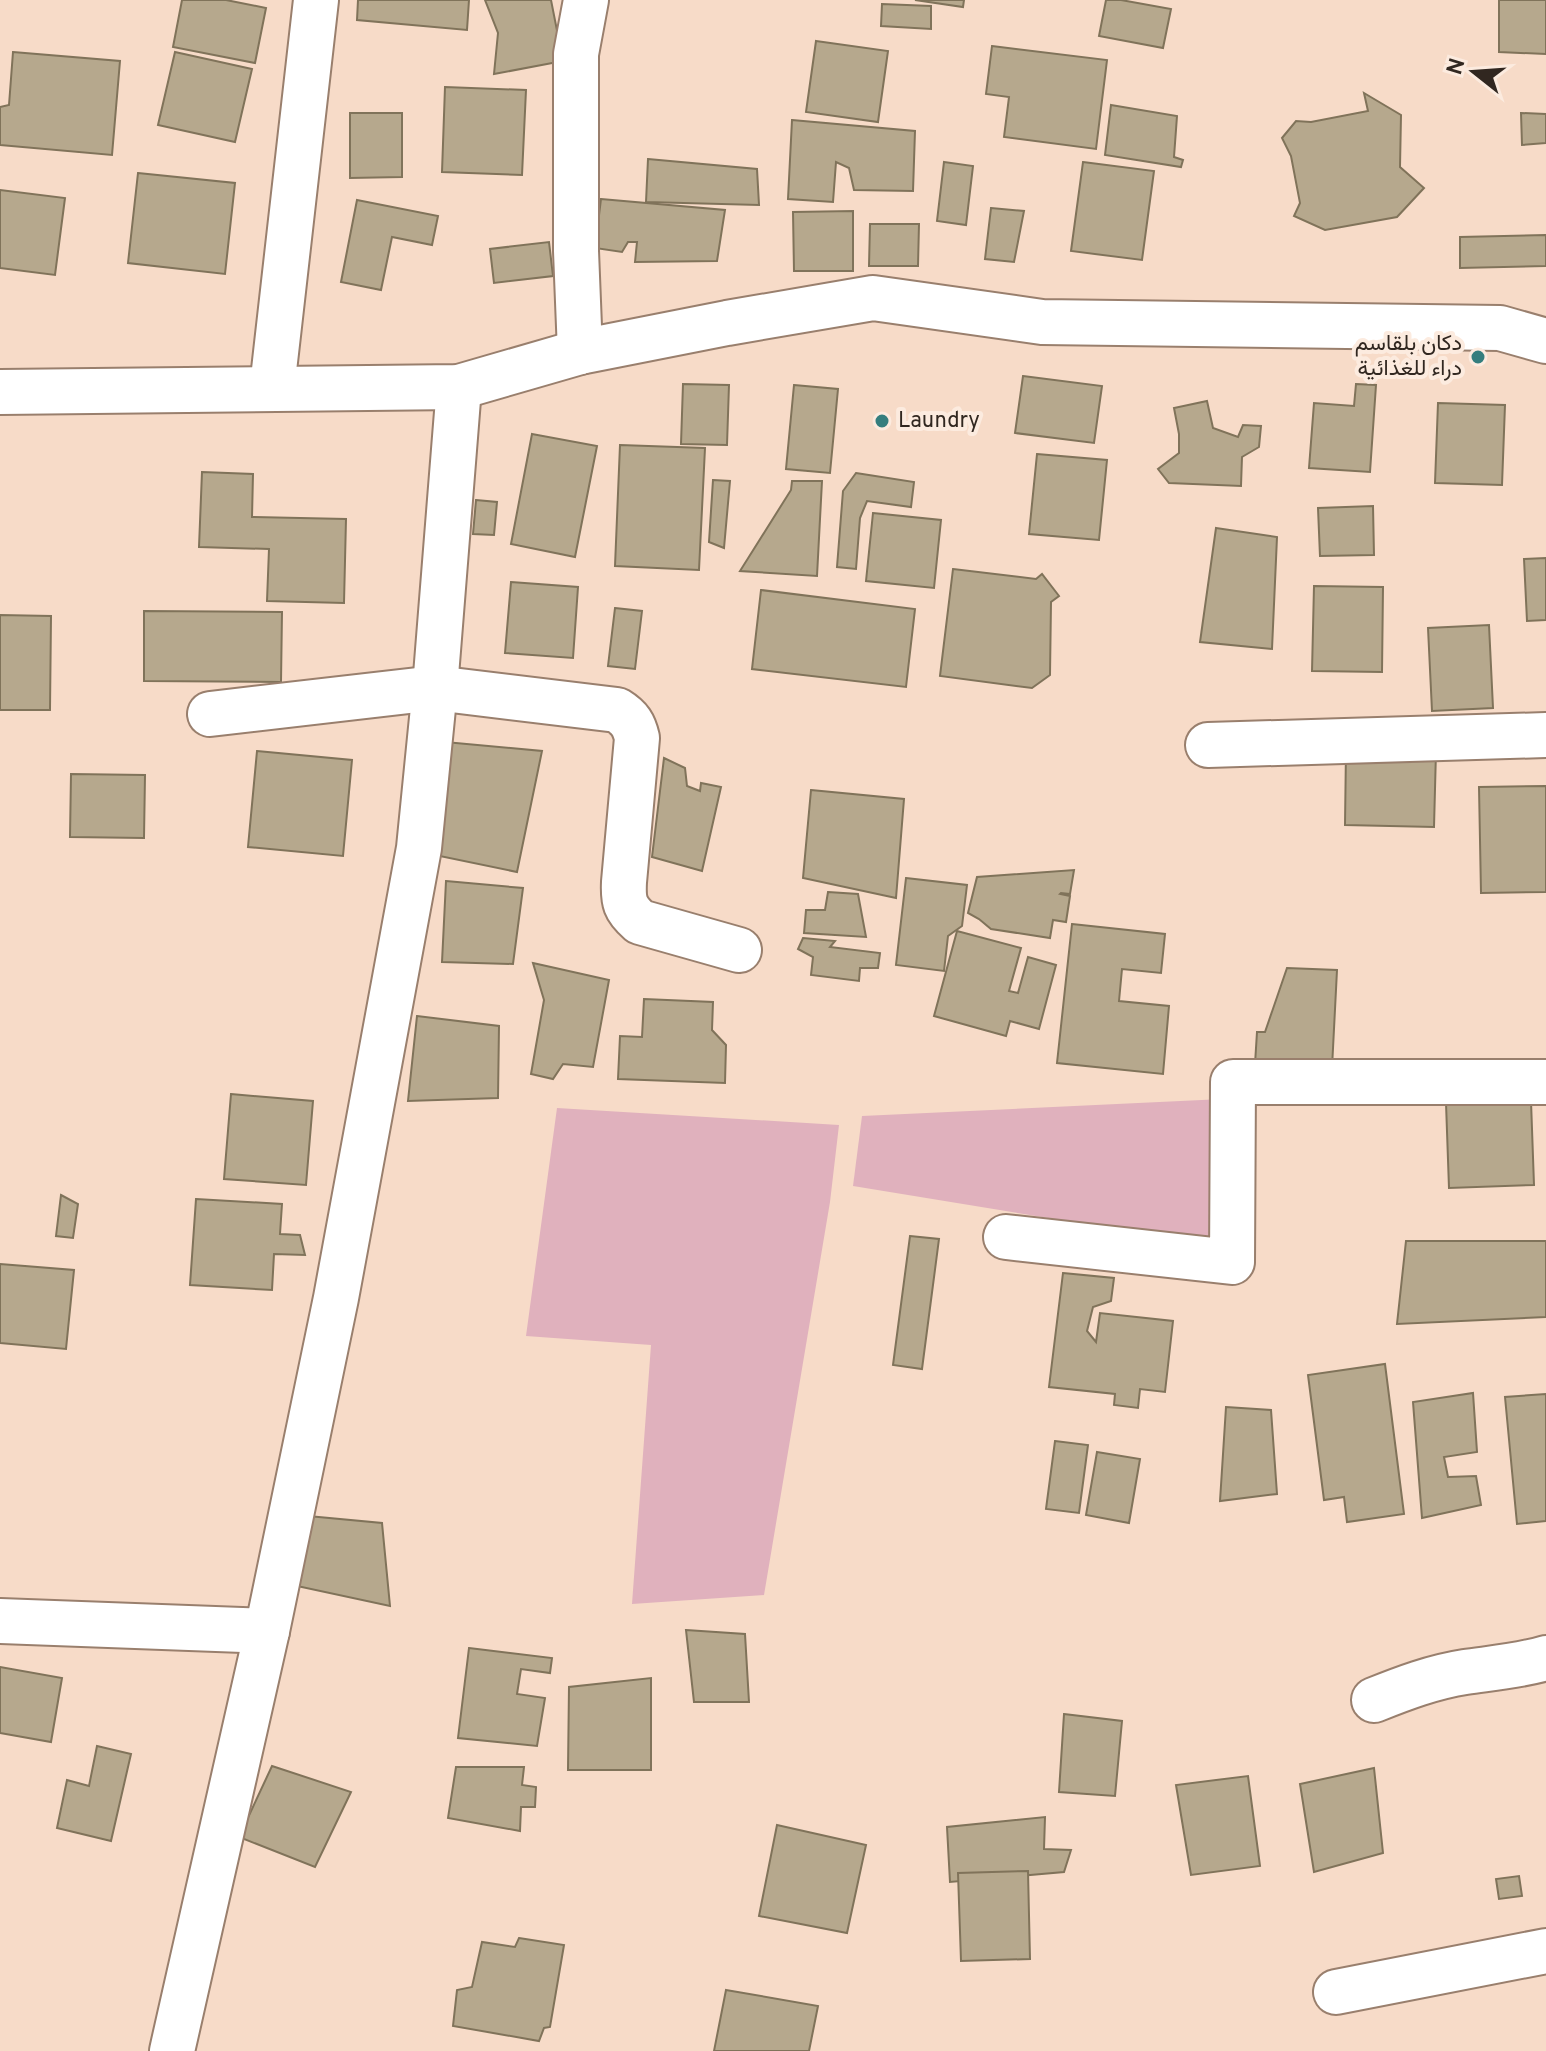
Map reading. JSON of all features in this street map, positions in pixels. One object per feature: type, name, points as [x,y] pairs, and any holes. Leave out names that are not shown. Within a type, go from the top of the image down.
[{"type":"street","points":[[272,388],[316,0]]},
{"type":"street","points":[[580,352],[576,251],[576,54],[586,0]]},
{"type":"street","points":[[0,392],[459,387],[580,352],[873,298],[1042,322],[1500,328],[1546,341]]},
{"type":"street","points":[[172,2051],[267,1631],[336,1298],[398,970],[419,848],[459,387]]},
{"type":"street","points":[[210,714],[435,688],[617,710],[634,725],[637,738],[624,891],[630,913],[640,922],[739,950]]},
{"type":"street","points":[[1208,745],[1546,735]]},
{"type":"street","points":[[1006,1237],[1232,1262],[1233,1082],[1546,1082]]},
{"type":"street","points":[[0,1621],[267,1631]]},
{"type":"street","points":[[1374,1700],[1434,1679],[1546,1658]]},
{"type":"street","points":[[1336,1992],[1546,1951]]},
{"type":"shaded area","points":[[1223,1099],[1219,1246],[853,1186],[862,1116]]},
{"type":"shaded area","points":[[557,1108],[839,1125],[830,1202],[764,1595],[632,1604],[651,1345],[526,1336]]},
{"type":"building","points":[[182,0],[226,0],[266,8],[255,63],[173,47]]},
{"type":"building","points":[[358,0],[469,0],[467,30],[357,20]]},
{"type":"building","points":[[485,0],[551,0],[563,61],[494,74],[498,33]]},
{"type":"building","points":[[915,0],[964,0],[963,7]]},
{"type":"building","points":[[1106,0],[1171,9],[1163,48],[1099,36]]},
{"type":"building","points":[[1499,0],[1546,0],[1546,54],[1499,52]]},
{"type":"building","points":[[882,4],[931,6],[931,29],[881,26]]},
{"type":"building","points":[[816,41],[888,51],[878,122],[806,112]]},
{"type":"building","points":[[992,46],[1107,60],[1096,149],[1004,137],[1009,97],[986,94]]},
{"type":"building","points":[[13,52],[120,61],[112,155],[0,145],[0,107],[9,105]]},
{"type":"building","points":[[175,52],[252,69],[235,142],[158,125]]},
{"type":"building","points":[[445,87],[526,90],[522,175],[442,172]]},
{"type":"building","points":[[1364,93],[1401,115],[1400,167],[1424,188],[1397,217],[1325,230],[1294,216],[1300,203],[1291,156],[1282,138],[1296,121],[1311,122],[1368,111]]},
{"type":"building","points":[[1111,105],[1177,116],[1174,157],[1183,160],[1181,167],[1105,155]]},
{"type":"building","points":[[350,113],[402,113],[402,177],[350,178]]},
{"type":"building","points":[[1521,113],[1546,114],[1546,143],[1522,145]]},
{"type":"building","points":[[792,120],[915,131],[913,191],[854,190],[849,168],[836,162],[833,202],[788,199]]},
{"type":"building","points":[[648,159],[757,169],[759,205],[646,202]]},
{"type":"building","points":[[944,162],[973,166],[966,225],[937,221]]},
{"type":"building","points":[[1083,162],[1154,171],[1142,260],[1071,251]]},
{"type":"building","points":[[138,173],[235,183],[225,274],[128,263]]},
{"type":"building","points":[[0,190],[65,198],[55,275],[0,268]]},
{"type":"building","points":[[601,199],[725,210],[717,261],[635,262],[637,242],[628,242],[622,252],[595,248]]},
{"type":"building","points":[[357,200],[438,216],[432,245],[392,237],[381,290],[341,282]]},
{"type":"building","points":[[991,208],[1024,211],[1014,262],[985,259]]},
{"type":"building","points":[[853,211],[853,271],[794,271],[793,212]]},
{"type":"building","points":[[870,224],[919,224],[918,266],[869,266]]},
{"type":"building","points":[[1546,235],[1546,266],[1460,268],[1460,237]]},
{"type":"building","points":[[549,242],[553,276],[494,283],[490,249]]},
{"type":"building","points":[[1023,376],[1102,386],[1094,443],[1015,433]]},
{"type":"building","points":[[683,384],[729,385],[727,445],[681,444]]},
{"type":"building","points":[[1356,384],[1376,385],[1370,472],[1309,468],[1314,403],[1354,406]]},
{"type":"building","points":[[794,385],[838,389],[830,473],[786,469]]},
{"type":"building","points":[[1207,401],[1213,428],[1238,437],[1243,425],[1261,426],[1259,447],[1242,457],[1241,486],[1169,483],[1158,469],[1179,453],[1174,408]]},
{"type":"building","points":[[1438,403],[1505,405],[1502,485],[1435,483]]},
{"type":"building","points":[[532,434],[597,446],[575,557],[511,544]]},
{"type":"building","points":[[620,445],[705,448],[699,570],[615,566]]},
{"type":"building","points":[[1037,454],[1107,460],[1099,540],[1029,534]]},
{"type":"building","points":[[202,472],[253,474],[252,517],[346,519],[344,603],[267,601],[269,549],[199,547]]},
{"type":"building","points":[[856,473],[914,482],[911,507],[867,501],[860,518],[856,569],[837,567],[843,491]]},
{"type":"building","points":[[713,480],[730,481],[724,548],[709,542]]},
{"type":"building","points":[[792,481],[822,481],[817,576],[740,571],[791,490]]},
{"type":"building","points":[[476,500],[497,502],[494,535],[473,534]]},
{"type":"building","points":[[1373,506],[1374,555],[1320,556],[1318,508]]},
{"type":"building","points":[[873,513],[941,520],[934,588],[866,581]]},
{"type":"building","points":[[1216,528],[1277,537],[1272,649],[1200,642]]},
{"type":"building","points":[[1546,558],[1546,620],[1527,621],[1524,559]]},
{"type":"building","points":[[953,569],[1036,579],[1042,574],[1059,596],[1051,602],[1050,675],[1032,688],[940,676]]},
{"type":"building","points":[[511,582],[578,587],[573,658],[505,653]]},
{"type":"building","points":[[1314,586],[1383,587],[1382,672],[1312,671]]},
{"type":"building","points":[[761,590],[915,609],[906,687],[752,669]]},
{"type":"building","points":[[615,608],[642,611],[635,669],[608,666]]},
{"type":"building","points":[[144,611],[282,612],[281,682],[144,681]]},
{"type":"building","points":[[0,615],[51,616],[50,710],[0,710]]},
{"type":"building","points":[[1489,625],[1493,708],[1432,711],[1428,628]]},
{"type":"building","points":[[445,742],[542,751],[517,872],[430,854]]},
{"type":"building","points":[[1346,749],[1436,751],[1434,827],[1345,825]]},
{"type":"building","points":[[257,751],[352,760],[343,856],[248,847]]},
{"type":"building","points":[[664,758],[685,768],[687,786],[700,791],[701,783],[721,787],[702,871],[652,857]]},
{"type":"building","points":[[71,774],[145,775],[144,838],[70,837]]},
{"type":"building","points":[[1546,786],[1546,892],[1481,893],[1479,787]]},
{"type":"building","points":[[811,790],[904,799],[896,898],[803,878]]},
{"type":"building","points":[[1074,870],[1070,894],[1060,894],[1070,896],[1066,922],[1053,920],[1050,938],[991,929],[968,913],[977,877]]},
{"type":"building","points":[[906,878],[967,885],[962,926],[948,936],[944,971],[896,965]]},
{"type":"building","points":[[446,881],[523,888],[513,964],[442,962]]},
{"type":"building","points":[[828,892],[858,894],[866,937],[804,933],[806,910],[825,910]]},
{"type":"building","points":[[1072,924],[1165,934],[1161,973],[1122,969],[1119,1001],[1169,1006],[1163,1074],[1057,1063]]},
{"type":"building","points":[[957,931],[1021,948],[1009,991],[1018,993],[1028,957],[1056,965],[1039,1029],[1010,1021],[1006,1036],[934,1016]]},
{"type":"building","points":[[803,938],[835,941],[830,947],[880,953],[878,968],[860,968],[859,981],[811,975],[813,957],[798,949]]},
{"type":"building","points":[[533,963],[609,980],[593,1067],[563,1064],[553,1079],[531,1074],[544,1000]]},
{"type":"building","points":[[1287,968],[1337,970],[1332,1068],[1255,1064],[1257,1032],[1265,1032]]},
{"type":"building","points":[[644,999],[713,1002],[712,1030],[726,1045],[725,1083],[618,1079],[620,1036],[642,1037]]},
{"type":"building","points":[[417,1016],[499,1026],[498,1098],[408,1101]]},
{"type":"building","points":[[231,1094],[313,1101],[306,1185],[224,1179]]},
{"type":"building","points":[[1531,1101],[1534,1185],[1449,1188],[1446,1103]]},
{"type":"building","points":[[61,1195],[78,1204],[73,1238],[56,1236]]},
{"type":"building","points":[[196,1199],[282,1204],[280,1234],[300,1235],[305,1255],[274,1254],[272,1290],[190,1285]]},
{"type":"building","points":[[910,1236],[939,1239],[922,1369],[893,1365]]},
{"type":"building","points":[[1406,1241],[1546,1241],[1546,1317],[1397,1324]]},
{"type":"building","points":[[0,1264],[74,1270],[66,1349],[0,1343]]},
{"type":"building","points":[[1063,1273],[1114,1278],[1111,1301],[1093,1307],[1087,1331],[1096,1342],[1100,1313],[1173,1321],[1165,1392],[1140,1389],[1138,1408],[1114,1405],[1115,1394],[1049,1387]]},
{"type":"building","points":[[1385,1364],[1404,1514],[1347,1522],[1344,1497],[1324,1500],[1308,1375]]},
{"type":"building","points":[[1473,1393],[1477,1452],[1444,1457],[1448,1477],[1476,1476],[1481,1505],[1422,1518],[1413,1402]]},
{"type":"building","points":[[1546,1394],[1546,1521],[1517,1524],[1505,1397]]},
{"type":"building","points":[[1226,1407],[1271,1410],[1277,1494],[1220,1501]]},
{"type":"building","points":[[1055,1441],[1088,1445],[1079,1513],[1046,1509]]},
{"type":"building","points":[[1097,1452],[1140,1459],[1129,1523],[1086,1515]]},
{"type":"building","points":[[308,1516],[382,1523],[390,1606],[297,1586]]},
{"type":"building","points":[[686,1630],[745,1634],[749,1702],[694,1702]]},
{"type":"building","points":[[469,1648],[552,1658],[550,1673],[521,1669],[517,1694],[545,1698],[537,1746],[458,1738]]},
{"type":"building","points":[[0,1667],[62,1678],[51,1742],[0,1733]]},
{"type":"building","points":[[651,1678],[651,1770],[568,1770],[569,1687]]},
{"type":"building","points":[[1064,1714],[1122,1721],[1115,1796],[1059,1792]]},
{"type":"building","points":[[97,1746],[131,1754],[111,1841],[57,1828],[67,1780],[89,1786]]},
{"type":"building","points":[[272,1766],[351,1792],[315,1867],[239,1837]]},
{"type":"building","points":[[456,1767],[524,1767],[522,1785],[536,1787],[535,1807],[521,1807],[520,1831],[448,1818]]},
{"type":"building","points":[[1374,1768],[1383,1853],[1314,1872],[1300,1784]]},
{"type":"building","points":[[1248,1776],[1260,1866],[1191,1875],[1176,1785]]},
{"type":"building","points":[[1045,1817],[1044,1849],[1071,1850],[1064,1872],[950,1882],[947,1827]]},
{"type":"building","points":[[777,1825],[866,1845],[847,1933],[759,1916]]},
{"type":"building","points":[[1028,1871],[1030,1959],[961,1961],[958,1873]]},
{"type":"building","points":[[1519,1876],[1522,1896],[1499,1899],[1496,1879]]},
{"type":"building","points":[[519,1938],[564,1945],[550,2027],[544,2028],[539,2041],[453,2026],[457,1990],[472,1987],[482,1942],[515,1947]]},
{"type":"building","points":[[726,1990],[818,2006],[809,2051],[714,2051]]},
{"type":"place","name":"دكان بلقاسم دراء للغذائية","points":[[1478,357]]},
{"type":"place","name":"Laundry","points":[[882,421]]}]
